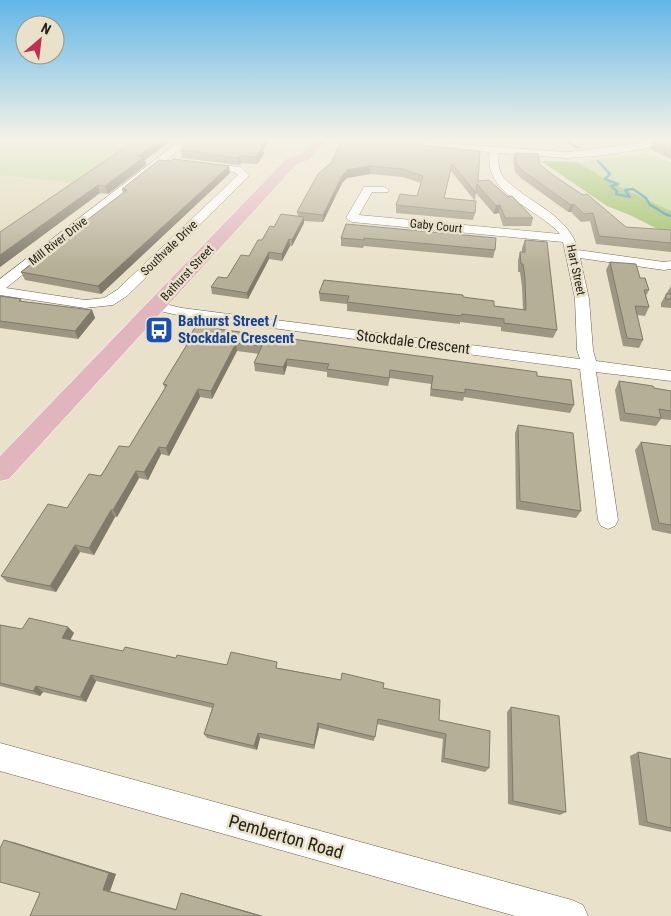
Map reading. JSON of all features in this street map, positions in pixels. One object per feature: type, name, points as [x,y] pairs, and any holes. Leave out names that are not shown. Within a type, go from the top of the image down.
[{"type":"main road","name":"Bathurst Street","points":[[0,472],[272,183]]},
{"type":"street","name":"Mill River Drive","points":[[0,286],[132,183]]},
{"type":"street","name":"Southvale Drive","points":[[0,292],[91,304],[108,302],[122,293],[236,183]]},
{"type":"street","name":"Hart Street","points":[[503,183],[519,197],[548,216],[567,233],[582,299],[585,350],[589,364]]},
{"type":"street","name":"Gaby Court","points":[[384,190],[368,189],[352,218],[569,239]]},
{"type":"street","points":[[572,253],[669,268]]},
{"type":"street","name":"Stockdale Crescent","points":[[156,306],[182,312],[671,376]]},
{"type":"street","points":[[589,364],[588,375],[608,520]]},
{"type":"street","name":"Pemberton Road","points":[[0,757],[572,916]]},
{"type":"shaded area","points":[[0,183],[74,183],[0,233]]},
{"type":"green space","points":[[573,183],[612,183],[671,211],[671,236],[632,216],[607,206]]},
{"type":"green space","points":[[612,183],[671,183],[671,211]]},
{"type":"building","points":[[73,183],[109,183],[105,186],[98,185],[0,255],[0,232]]},
{"type":"building","points":[[130,183],[211,183],[98,286],[21,272],[127,190],[122,189]]},
{"type":"building","points":[[313,183],[339,183],[323,215],[297,212]]},
{"type":"building","points":[[421,183],[448,183],[444,198],[476,201],[475,213],[396,205],[400,194],[417,196]]},
{"type":"building","points":[[468,183],[492,183],[508,197],[512,196],[533,218],[505,218],[500,205],[496,206],[477,184],[476,193]]},
{"type":"building","points":[[540,183],[565,183],[583,195],[587,194],[626,227],[671,230],[671,243],[599,236],[593,213],[584,214],[574,204],[571,205]]},
{"type":"building","points":[[281,214],[304,217],[292,240],[289,239],[282,254],[269,252],[247,293],[211,287],[218,277],[227,278],[241,255],[249,256],[258,240],[262,240],[270,226],[274,227]]},
{"type":"building","points":[[346,224],[496,238],[495,250],[364,238],[364,240],[341,238]]},
{"type":"building","points":[[525,240],[547,242],[557,330],[504,323],[504,319],[462,314],[461,316],[347,302],[349,296],[319,293],[324,280],[463,295],[463,297],[494,301],[494,306],[526,310],[525,278],[520,252],[525,252]]},
{"type":"building","points":[[610,262],[636,264],[640,278],[645,278],[649,290],[644,290],[649,307],[635,306],[643,340],[627,338]]},
{"type":"building","points":[[666,294],[671,294],[671,299],[666,299]]},
{"type":"building","points":[[0,296],[21,299],[19,301],[92,310],[75,331],[0,321]]},
{"type":"building","points":[[196,326],[537,372],[537,376],[571,380],[574,405],[465,389],[465,393],[431,389],[433,376],[390,370],[389,378],[327,369],[329,364],[287,359],[283,367],[254,363],[262,346],[236,343],[211,391],[198,389],[166,448],[159,447],[144,472],[136,471],[89,548],[75,545],[50,586],[1,576],[48,504],[67,508],[89,474],[101,476],[119,446],[129,447],[167,385],[163,384]]},
{"type":"building","points":[[619,381],[653,386],[654,388],[671,391],[671,411],[659,409],[661,418],[625,413]]},
{"type":"building","points":[[518,425],[573,433],[581,511],[520,501]]},
{"type":"building","points":[[641,442],[671,446],[671,525],[659,523]]},
{"type":"building","points":[[29,618],[68,627],[62,638],[123,651],[125,647],[176,658],[177,655],[227,665],[231,652],[277,662],[276,668],[341,680],[342,673],[384,683],[383,688],[440,700],[439,720],[490,731],[489,768],[444,758],[446,734],[378,719],[375,737],[318,723],[314,745],[258,733],[254,746],[204,734],[214,704],[91,675],[80,697],[36,686],[33,691],[0,683],[0,625],[22,629]]},
{"type":"building","points":[[511,707],[559,716],[566,812],[513,801]]},
{"type":"building","points":[[638,752],[671,759],[671,828],[647,822]]},
{"type":"building","points":[[4,840],[109,873],[103,890],[176,910],[181,893],[260,916],[30,916],[40,893],[0,882],[0,848]]},
{"type":"waterway","points":[[615,183],[618,184],[611,186],[617,191],[616,194],[630,197],[625,190],[633,189],[646,198],[650,205],[671,216]]},
{"type":"place","name":"Bathurst Street / Stockdale Crescent","points":[[159,330]]}]
